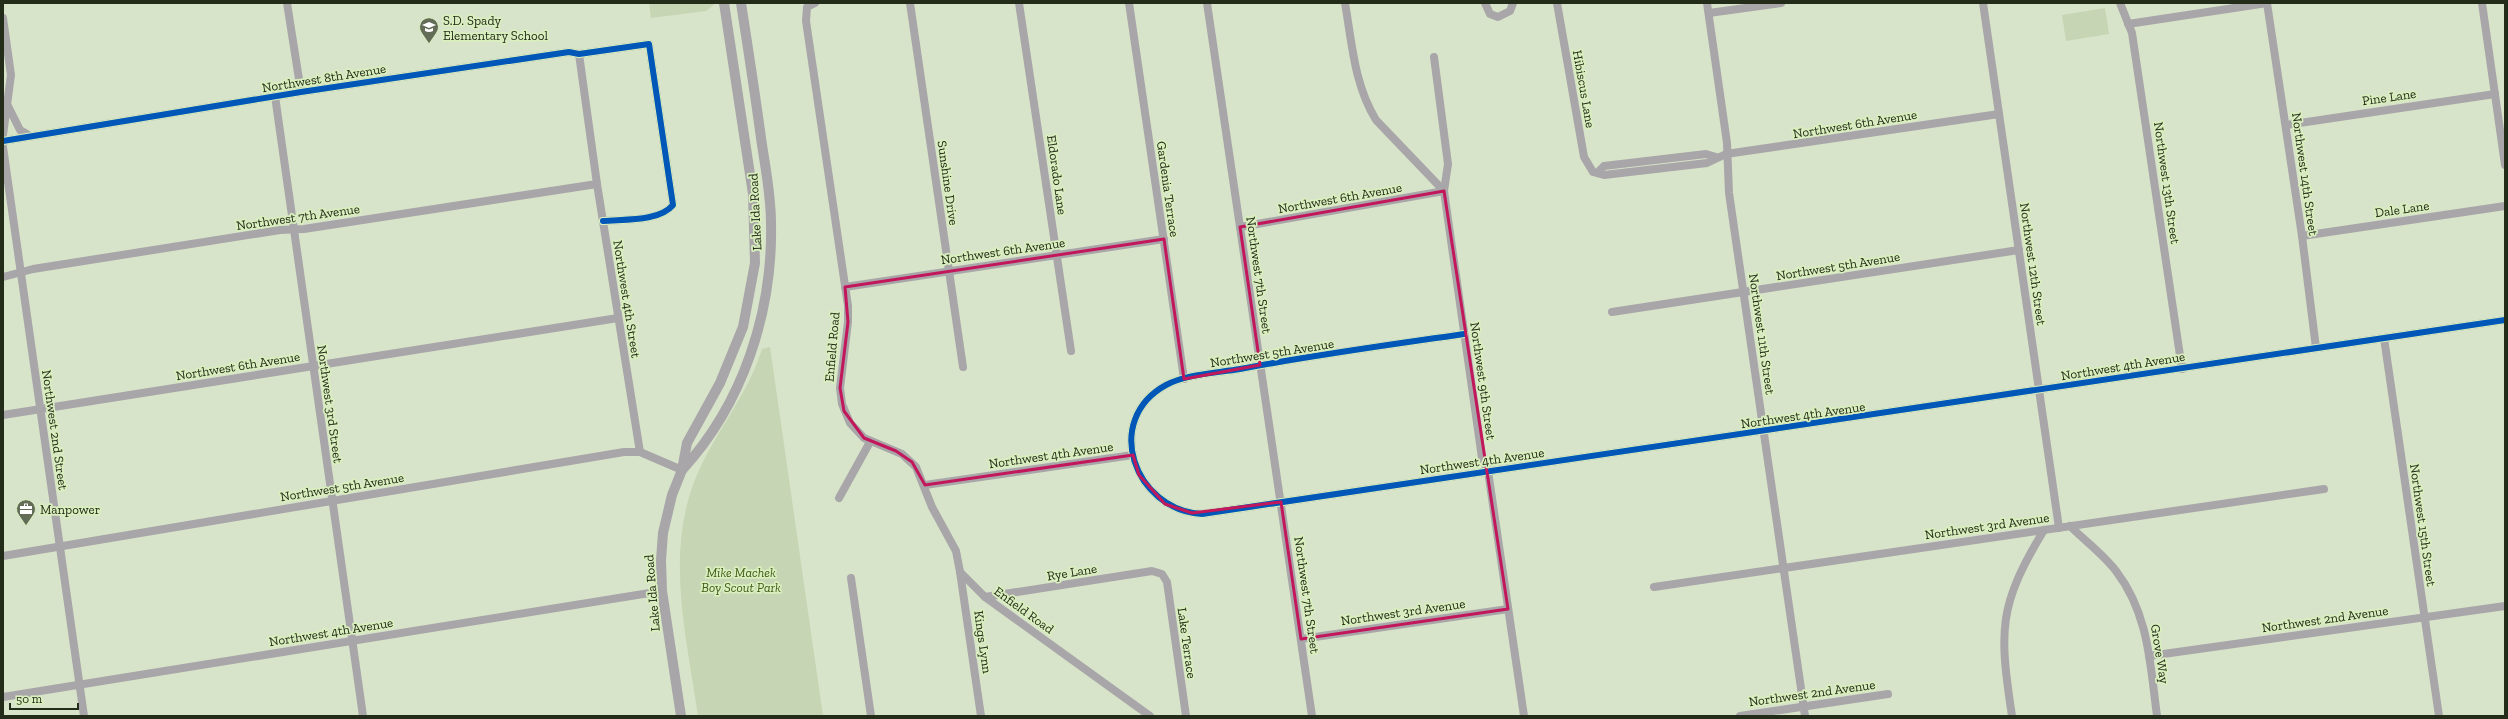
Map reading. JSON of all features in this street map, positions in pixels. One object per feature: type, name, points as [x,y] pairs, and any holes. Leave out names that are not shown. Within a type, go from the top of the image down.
[{"type":"street","points":[[287,3],[301,92]]},
{"type":"street","name":"Lake Ida Road","points":[[681,716],[662,591],[660,560],[663,533],[672,495],[682,470],[687,443],[720,383],[743,327],[755,263],[753,194],[724,3]]},
{"type":"street","name":"Lake Ida Road","points":[[682,470],[700,450],[725,409],[752,353],[764,307],[770,264],[771,221],[768,192],[741,3]]},
{"type":"street","name":"Enfield Road","points":[[815,3],[807,7],[806,21],[845,287],[848,322],[840,371],[842,404],[850,423],[859,434],[870,442],[907,458],[916,467],[925,485],[932,507],[956,551],[960,572],[985,597],[1150,716]]},
{"type":"street","name":"Sunshine Drive","points":[[910,3],[963,367]]},
{"type":"street","name":"Eldorado Lane","points":[[1019,3],[1071,351]]},
{"type":"street","name":"Gardenia Terrace","points":[[1129,3],[1184,379]]},
{"type":"street","name":"Northwest 7th Street","points":[[1207,3],[1312,716]]},
{"type":"street","points":[[1346,3],[1358,84],[1367,106],[1376,120],[1444,191]]},
{"type":"street","points":[[1485,3],[1490,14],[1498,17],[1510,11],[1513,3]]},
{"type":"street","name":"Hibiscus Lane","points":[[1557,3],[1584,157],[1593,172],[1598,172]]},
{"type":"street","name":"Northwest 11th Street","points":[[1707,3],[1727,143],[1726,154],[1729,193],[1805,716]]},
{"type":"street","points":[[1709,13],[1781,3]]},
{"type":"street","name":"Northwest 12th Street","points":[[1983,3],[2059,528]]},
{"type":"street","name":"Northwest 13th Street","points":[[2120,3],[2132,33],[2182,369]]},
{"type":"street","points":[[2128,24],[2267,3]]},
{"type":"street","name":"Northwest 14th Street","points":[[2267,3],[2302,236],[2316,348]]},
{"type":"street","points":[[2482,3],[2505,165]]},
{"type":"street","points":[[726,16],[746,36]]},
{"type":"street","points":[[3,18],[11,75],[3,135]]},
{"type":"street","name":"Northwest 8th Avenue","points":[[3,141],[301,92],[568,52],[579,54],[649,44],[673,205],[668,210],[658,215],[603,221]]},
{"type":"street","name":"Northwest 4th Street","points":[[579,54],[597,184],[640,452]]},
{"type":"street","name":"Northwest 9th Street","points":[[1434,57],[1448,164],[1444,191],[1482,458],[1488,471],[1524,716]]},
{"type":"street","name":"Pine Lane","points":[[2286,125],[2495,94]]},
{"type":"street","name":"Northwest 3rd Street","points":[[275,96],[363,716]]},
{"type":"street","points":[[7,104],[20,130],[30,136]]},
{"type":"street","name":"Northwest 6th Avenue","points":[[1598,172],[1604,175],[1707,163],[1716,157],[1726,154],[1999,114]]},
{"type":"street","name":"Northwest 2nd Street","points":[[3,147],[84,716]]},
{"type":"street","name":"Northwest 7th Avenue","points":[[3,277],[21,272],[597,184]]},
{"type":"street","name":"Northwest 6th Avenue","points":[[1240,227],[1444,191]]},
{"type":"street","points":[[753,194],[768,192]]},
{"type":"street","name":"Dale Lane","points":[[2302,236],[2505,206]]},
{"type":"street","name":"Northwest 6th Avenue","points":[[845,287],[949,270],[1164,239]]},
{"type":"street","name":"Northwest 5th Avenue","points":[[1612,312],[2019,250]]},
{"type":"street","name":"Northwest 6th Avenue","points":[[3,415],[618,318]]},
{"type":"street","name":"Northwest 4th Avenue","points":[[925,485],[1133,455],[1139,475],[1151,492],[1165,504],[1180,510],[1202,514],[1488,471],[1764,432],[2505,320]]},
{"type":"street","name":"Northwest 5th Avenue","points":[[1133,455],[1132,432],[1136,418],[1144,404],[1166,385],[1184,379],[1260,365],[1464,334]]},
{"type":"street","name":"Northwest 15th Street","points":[[2384,338],[2439,716]]},
{"type":"street","points":[[839,498],[870,442]]},
{"type":"street","name":"Northwest 5th Avenue","points":[[3,556],[624,452],[640,452],[682,470]]},
{"type":"street","name":"Northwest 3rd Avenue","points":[[1654,587],[2324,489]]},
{"type":"street","name":"Grove Way","points":[[2070,526],[2107,560],[2128,587],[2142,618],[2149,645],[2149,656],[2157,716]]},
{"type":"street","points":[[2012,716],[2003,659],[2005,618],[2020,573],[2044,530]]},
{"type":"street","name":"Rye Lane","points":[[985,597],[1152,571],[1162,574]]},
{"type":"street","name":"Kings Lynn","points":[[960,572],[981,716]]},
{"type":"street","name":"Lake Terrace","points":[[1162,574],[1167,582],[1186,716]]},
{"type":"street","points":[[851,578],[871,716]]},
{"type":"street","name":"Northwest 4th Avenue","points":[[3,697],[662,591]]},
{"type":"street","name":"Northwest 2nd Avenue","points":[[2149,656],[2505,606]]},
{"type":"street","name":"Northwest 3rd Avenue","points":[[1301,640],[1508,609]]},
{"type":"street","name":"Northwest 2nd Avenue","points":[[1740,716],[1888,694]]},
{"type":"highlighted area","points":[[1444,191],[1508,609],[1301,639],[1281,502],[1192,513],[1165,504],[1139,475],[1133,455],[925,485],[912,462],[896,451],[864,438],[844,411],[840,388],[848,322],[845,287],[1164,239],[1184,379],[1260,365],[1240,227]]},
{"type":"green space","points":[[649,3],[716,3],[706,11],[651,18]]},
{"type":"green space","points":[[2105,8],[2109,34],[2066,41],[2062,15]]},
{"type":"green space","name":"Mike Machek Boy Scout Park","points":[[770,347],[823,716],[698,716],[683,620],[680,588],[680,557],[683,525],[690,494],[702,464],[750,379],[762,349]]},
{"type":"cycle path","points":[[3,141],[301,92],[569,52],[579,54],[649,44],[673,205],[667,210],[650,217],[630,220],[603,221]]},
{"type":"cycle path","points":[[1464,334],[1202,374],[1174,381],[1146,400],[1135,419],[1131,440],[1134,461],[1144,481],[1159,497],[1178,509],[1202,514],[2505,320]]},
{"type":"place","name":"S.D. Spady Elementary School","points":[[429,44]]},
{"type":"place","name":"Manpower","points":[[26,526]]}]
